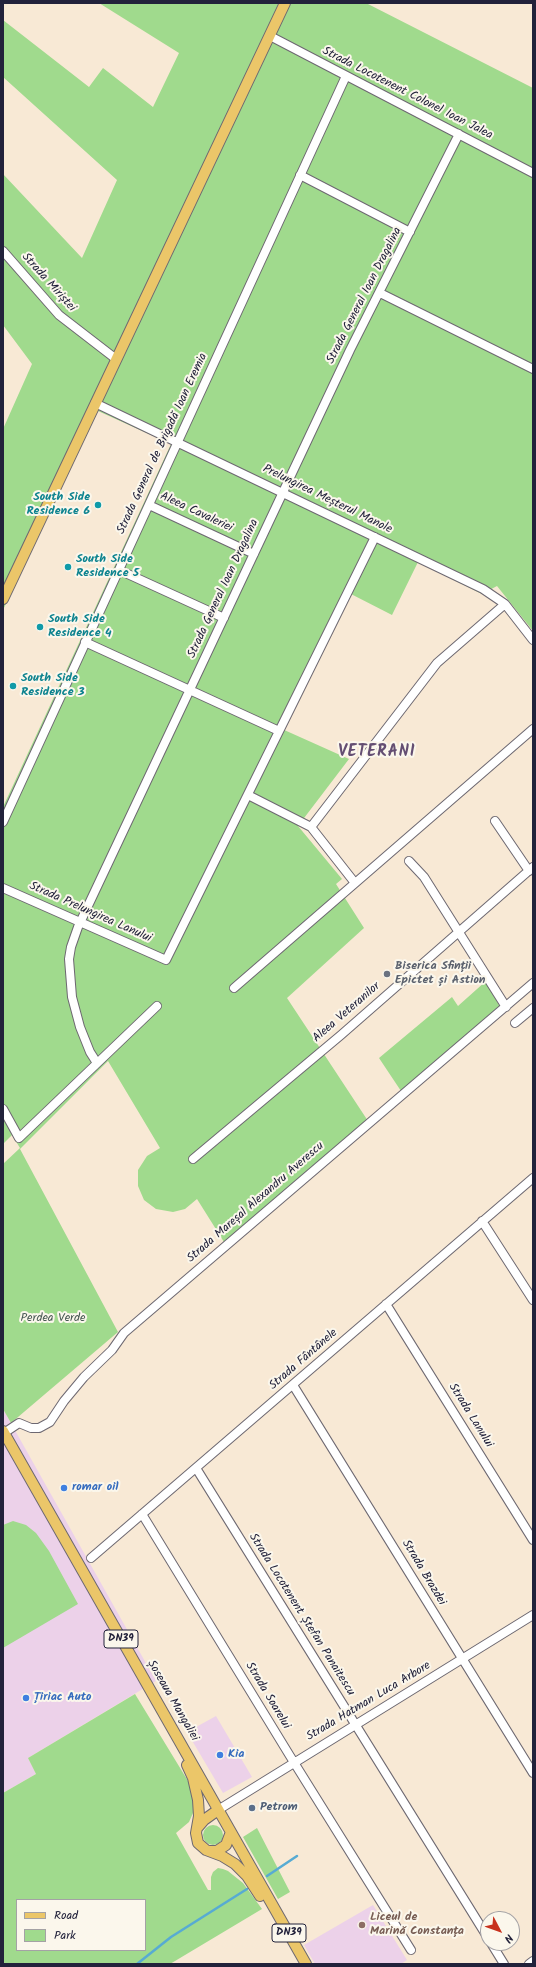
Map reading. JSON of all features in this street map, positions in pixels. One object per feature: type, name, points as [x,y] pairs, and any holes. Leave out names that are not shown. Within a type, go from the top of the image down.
[{"type":"main road","points":[[3,599],[284,4]]},
{"type":"main road","name":"Șoseaua Mangaliei","points":[[3,1432],[306,1964]]},
{"type":"main road","name":"Șoseaua Mangaliei","points":[[3,1446],[188,1768],[198,1800],[198,1827],[196,1838],[206,1850]]},
{"type":"main road","points":[[198,1827],[204,1820],[218,1810]]},
{"type":"main road","points":[[206,1850],[213,1852],[222,1849],[229,1841],[231,1832]]},
{"type":"main road","name":"DN39","points":[[206,1850],[229,1860],[247,1876],[299,1964]]},
{"type":"street","name":"Strada Locotenent Colonel Ioan Jalea","points":[[270,36],[533,173]]},
{"type":"street","name":"Strada General de Brigadă Ioan Eremia","points":[[3,822],[346,76]]},
{"type":"street","name":"Strada General Ioan Dragalina","points":[[97,1063],[90,1052],[76,1014],[70,984],[69,972],[71,947],[80,922],[350,350],[459,134]]},
{"type":"street","points":[[300,176],[410,232]]},
{"type":"street","name":"Strada Miriștei","points":[[3,251],[59,315],[116,359]]},
{"type":"street","points":[[380,293],[533,369]]},
{"type":"street","name":"Prelungirea Meșterul Manole","points":[[95,403],[483,589],[505,604],[533,640]]},
{"type":"street","name":"Aleea Cavaleriei","points":[[148,505],[254,554]]},
{"type":"street","points":[[354,883],[311,827],[248,796],[375,537]]},
{"type":"street","points":[[119,570],[224,618]]},
{"type":"street","points":[[311,827],[437,663],[505,604]]},
{"type":"street","points":[[85,642],[279,731]]},
{"type":"street","points":[[234,988],[533,729]]},
{"type":"street","name":"Strada Prelungirea Lanului","points":[[3,888],[166,960],[248,796]]},
{"type":"street","points":[[495,821],[531,869]]},
{"type":"street","points":[[409,860],[424,877],[506,1007]]},
{"type":"street","name":"Aleea Veteranilor","points":[[193,1159],[341,1035],[531,869]]},
{"type":"street","name":"Strada Mareșal Alexandru Averescu","points":[[3,1432],[19,1424],[31,1428],[38,1428],[50,1422],[64,1401],[84,1377],[112,1350],[124,1333],[318,1165],[533,983]]},
{"type":"street","points":[[3,1109],[19,1138],[157,1006]]},
{"type":"street","points":[[515,1023],[533,1008]]},
{"type":"street","name":"Strada Fântânele","points":[[91,1558],[533,1178]]},
{"type":"street","points":[[482,1221],[533,1300]]},
{"type":"street","name":"Strada Lanului","points":[[386,1304],[533,1540]]},
{"type":"street","name":"Strada Brazdei","points":[[293,1385],[461,1660],[533,1773]]},
{"type":"street","name":"Strada Locotenent Ștefan Panaitescu","points":[[196,1468],[480,1925]]},
{"type":"street","name":"Strada Soarelui","points":[[142,1514],[294,1762],[412,1950]]},
{"type":"street","name":"Strada Hatman Luca Arbore","points":[[218,1810],[533,1615]]},
{"type":"street","points":[[496,1951],[504,1964]]},
{"type":"street","points":[[529,1964],[533,1961]]},
{"type":"shaded area","points":[[3,1409],[156,1681],[28,1758],[36,1774],[3,1793]]},
{"type":"shaded area","points":[[216,1716],[252,1777],[223,1793],[187,1732]]},
{"type":"shaded area","name":"Liceul de Marină Constanța","points":[[373,1905],[407,1960],[401,1964],[315,1964],[304,1945]]},
{"type":"green space","name":"Perdea Verde","points":[[99,3],[366,3],[533,88],[533,631],[497,586],[482,594],[418,562],[392,615],[349,593],[282,729],[349,759],[298,826],[342,879],[336,884],[364,928],[287,998],[368,1121],[224,1242],[197,1199],[185,1209],[173,1212],[156,1209],[144,1200],[138,1186],[138,1170],[147,1156],[160,1148],[108,1061],[20,1149],[118,1332],[11,1423],[3,1409],[3,1164],[20,1148],[12,1135],[3,1144],[3,807],[171,444],[98,411],[3,610],[3,429],[32,364],[3,325],[3,174],[82,258],[117,180],[3,77],[3,20],[89,87],[103,68],[153,107],[179,53]]},
{"type":"green space","points":[[486,981],[500,1007],[401,1091],[379,1058],[452,997],[458,1006]]},
{"type":"green space","points":[[13,1521],[26,1525],[36,1533],[49,1551],[78,1604],[3,1648],[3,1525]]},
{"type":"green space","points":[[135,1694],[188,1781],[194,1794],[195,1805],[189,1822],[176,1833],[208,1890],[211,1890],[211,1877],[213,1872],[218,1868],[223,1869],[228,1871],[243,1883],[262,1909],[170,1964],[3,1964],[3,1793],[36,1774],[28,1758]]},
{"type":"green space","points":[[213,1825],[220,1828],[223,1835],[220,1842],[213,1845],[206,1842],[203,1835],[206,1828]]},
{"type":"green space","points":[[257,1828],[290,1892],[278,1899],[243,1837]]},
{"type":"waterway","points":[[267,1876],[297,1856]]},
{"type":"waterway","points":[[137,1964],[171,1937],[247,1889]]},
{"type":"place","name":"South Side Residence 6","points":[[98,505]]},
{"type":"place","name":"South Side Residence 5","points":[[68,567]]},
{"type":"place","name":"South Side Residence 4","points":[[40,627]]},
{"type":"place","name":"South Side Residence 3","points":[[13,686]]},
{"type":"place","name":"Biserica Sfinții Epictet și Astion","points":[[387,974]]},
{"type":"place","name":"romar oil","points":[[64,1488]]},
{"type":"place","name":"Țiriac Auto","points":[[26,1698]]},
{"type":"place","name":"Kia","points":[[220,1755]]},
{"type":"place","name":"Petrom","points":[[252,1808]]},
{"type":"place","name":"Liceul de Marină Constanța","points":[[362,1925]]},
{"type":"district","name":"VETERANI","points":[[377,753]]}]
